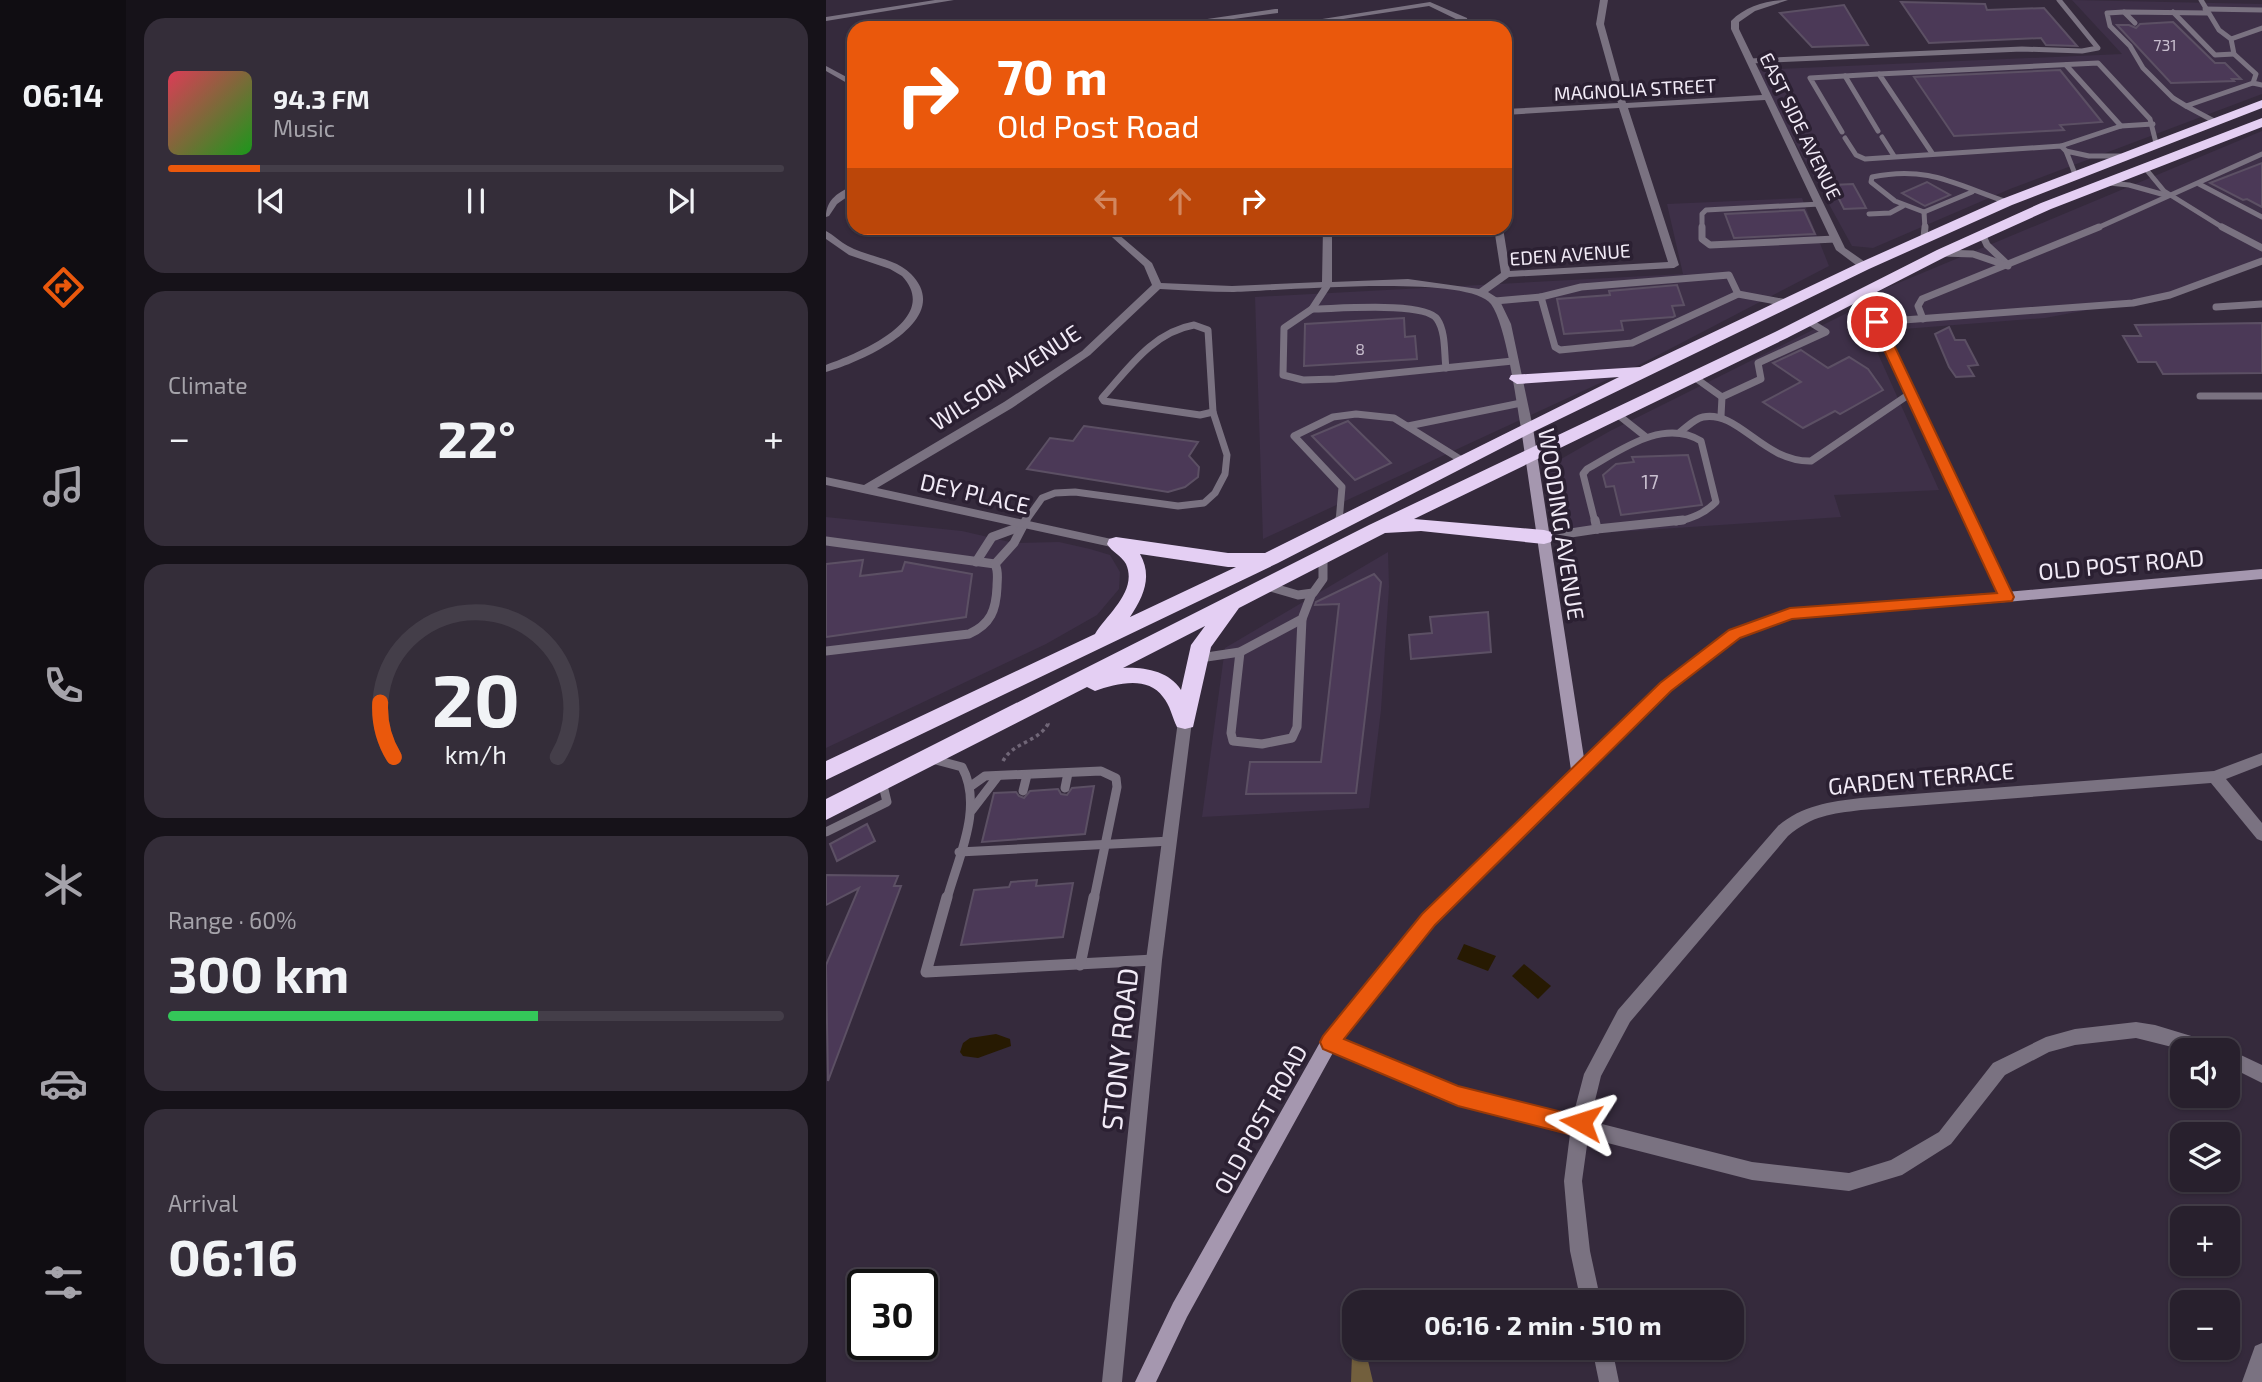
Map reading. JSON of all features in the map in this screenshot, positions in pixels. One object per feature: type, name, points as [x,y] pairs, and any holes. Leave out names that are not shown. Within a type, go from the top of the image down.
[{"type":"highway","points":[[826,771],[1271,558],[1527,428],[1864,265],[2075,174],[2262,104]]},
{"type":"highway","points":[[826,810],[1376,530],[1531,453],[1694,377],[1941,253],[2262,122]]},
{"type":"highway","points":[[1517,379],[1649,370]]},
{"type":"highway","points":[[1376,530],[1421,525],[1544,537]]},
{"type":"highway","points":[[1116,544],[1228,560],[1271,558]]},
{"type":"highway","points":[[1100,639],[1119,617],[1137,583],[1132,558],[1116,544]]},
{"type":"highway","points":[[1185,721],[1201,645],[1237,602]]},
{"type":"highway","points":[[996,723],[1089,685],[1121,676],[1147,677],[1168,687],[1185,721]]},
{"type":"street","points":[[826,19],[950,0]]},
{"type":"street","points":[[1269,0],[1280,21]]},
{"type":"street","name":"EDEN AVENUE","points":[[1481,292],[1506,274],[1674,265],[1600,24],[1604,0]]},
{"type":"street","name":"EAST SIDE AVENUE","points":[[1784,0],[1762,5],[1735,21],[1735,29],[1835,239],[1844,253],[1864,265]]},
{"type":"street","points":[[1318,21],[1431,2],[1464,21]]},
{"type":"street","points":[[1201,21],[1275,11]]},
{"type":"street","points":[[826,68],[847,81]]},
{"type":"street","name":"MAGNOLIA STREET","points":[[1512,112],[1767,97]]},
{"type":"street","points":[[826,214],[833,202],[847,193]]},
{"type":"street","points":[[826,234],[835,246],[904,272],[913,282],[918,297],[911,319],[892,338],[858,358],[826,369]]},
{"type":"street","points":[[1114,235],[1148,265],[1157,286],[1232,289],[1408,282],[1481,292],[1495,301]]},
{"type":"street","points":[[1327,235],[1327,286]]},
{"type":"street","points":[[1499,235],[1506,274]]},
{"type":"street","name":"WILSON AVENUE","points":[[865,489],[1008,405],[1086,353],[1157,286]]},
{"type":"street","points":[[1863,293],[2007,597]]},
{"type":"street","name":"WOODING AVENUE","points":[[1495,301],[1506,324],[1527,428],[1579,772]]},
{"type":"street","name":"DEY PLACE","points":[[826,481],[1022,526],[1116,544]]},
{"type":"street","name":"OLD POST ROAD","points":[[1145,1382],[1180,1310],[1329,1042],[1428,920],[1665,687],[1735,634],[1790,613],[2007,597],[2262,573]]},
{"type":"street","name":"STONY ROAD","points":[[1112,1382],[1154,960],[1185,721]]},
{"type":"street","name":"GARDEN TERRACE","points":[[1588,1290],[1580,1251],[1573,1181],[1580,1127],[1593,1074],[1624,1016],[1783,831],[1800,816],[1819,810],[1861,804],[2215,777],[2262,759]]},
{"type":"street","points":[[2215,777],[2262,834]]},
{"type":"street","points":[[1329,1042],[1458,1096],[1752,1171],[1849,1182],[1895,1167],[1945,1138],[1999,1069],[2020,1056],[2075,1037],[2136,1030],[2171,1038]]},
{"type":"street","points":[[2240,1063],[2262,1074]]},
{"type":"street","points":[[2252,1382],[2262,1353]]},
{"type":"street","points":[[1604,1360],[1609,1382]]},
{"type":"lane","points":[[1750,61],[2022,49],[2082,51],[2098,48],[2059,0]]},
{"type":"lane","points":[[2201,0],[2219,30],[2231,39],[2234,54],[2256,74],[2253,83]]},
{"type":"lane","points":[[2214,121],[2186,106],[2157,83],[2143,68],[2130,46],[2110,26],[2107,13],[2262,10]]},
{"type":"lane","points":[[2124,12],[2135,23]]},
{"type":"lane","points":[[2173,12],[2215,55],[2234,54]]},
{"type":"lane","points":[[2231,39],[2262,28]]},
{"type":"lane","points":[[2153,124],[2120,126],[2063,148],[1859,158],[1810,78],[2098,63],[2153,124],[2157,144]]},
{"type":"lane","points":[[2066,65],[2120,126]]},
{"type":"lane","points":[[1879,74],[1932,153]]},
{"type":"lane","points":[[1845,76],[1894,156]]},
{"type":"lane","points":[[2186,106],[2253,83],[2262,85]]},
{"type":"lane","points":[[2253,83],[2262,94]]},
{"type":"lane","points":[[2063,148],[2089,156],[2120,156]]},
{"type":"lane","points":[[2063,148],[2075,174]]},
{"type":"lane","points":[[1923,319],[1917,306],[1922,299],[2008,266],[2262,154]]},
{"type":"lane","points":[[2145,168],[2149,180],[2169,197],[2262,248]]},
{"type":"lane","points":[[1972,192],[1924,212],[1903,206],[1881,193],[1871,182],[1872,177],[1888,173],[1929,172],[1972,192],[2007,202]]},
{"type":"lane","points":[[2109,183],[2129,185],[2169,197]]},
{"type":"lane","points":[[2199,184],[2262,217]]},
{"type":"lane","points":[[1819,204],[1706,210],[1702,214],[1702,239],[1710,245],[1723,246],[1835,239]]},
{"type":"lane","points":[[1869,214],[1890,213],[1903,206]]},
{"type":"lane","points":[[1924,212],[1924,238]]},
{"type":"lane","points":[[1982,234],[1992,251],[2008,266]]},
{"type":"lane","points":[[1941,253],[1973,254],[2008,266]]},
{"type":"lane","points":[[1877,322],[2133,303],[2170,295],[2262,261]]},
{"type":"lane","points":[[1495,301],[1541,298],[1581,287],[1730,275],[1738,295]]},
{"type":"lane","points":[[1327,286],[1312,309],[1284,328],[1283,375],[1303,380],[1335,379],[1513,361]]},
{"type":"lane","points":[[1541,298],[1555,347],[1560,350],[1632,343],[1738,295],[1753,295],[1787,303]]},
{"type":"lane","points":[[2217,307],[2262,304]]},
{"type":"lane","points":[[1312,309],[1411,309],[1430,313],[1435,316],[1440,329],[1446,368]]},
{"type":"lane","points":[[1722,397],[1762,379],[1758,363],[1826,332],[1808,321]]},
{"type":"lane","points":[[995,564],[1014,543],[1022,526],[1042,498],[1055,493],[1075,492],[1178,506],[1204,503],[1215,493],[1225,474],[1227,455],[1213,412],[1208,330],[1198,324],[1168,330],[1102,398],[1104,401],[1200,415],[1213,412]]},
{"type":"lane","points":[[1694,377],[1722,397]]},
{"type":"lane","points":[[1680,432],[1701,417],[1721,416],[1779,457],[1811,461],[1911,393]]},
{"type":"lane","points":[[2200,397],[2262,396]]},
{"type":"lane","points":[[1721,416],[1722,397]]},
{"type":"lane","points":[[1408,426],[1521,403]]},
{"type":"lane","points":[[1339,524],[1342,488],[1294,436],[1333,416],[1356,414],[1394,418],[1463,461]]},
{"type":"lane","points":[[1617,414],[1646,437]]},
{"type":"lane","points":[[1544,537],[1692,520],[1712,509],[1716,502],[1701,441],[1691,434],[1680,432],[1646,437],[1584,471],[1597,529]]},
{"type":"lane","points":[[976,562],[992,537],[1022,526]]},
{"type":"lane","points":[[826,541],[995,564]]},
{"type":"lane","points":[[1240,652],[1231,733],[1233,741],[1239,744],[1282,742],[1292,738],[1297,727],[1302,619],[1312,593],[1322,579],[1323,557]]},
{"type":"lane","points":[[826,651],[969,634],[982,630],[990,623],[993,612],[998,570],[995,564]]},
{"type":"lane","points":[[1267,586],[1298,595],[1312,593]]},
{"type":"lane","points":[[1198,658],[1240,652],[1302,619]]},
{"type":"lane","points":[[927,758],[962,768],[971,786],[969,802],[972,810]]},
{"type":"lane","points":[[971,786],[978,779],[998,776],[1101,771],[1116,778],[1080,965]]},
{"type":"lane","points":[[1065,788],[1068,773]]},
{"type":"lane","points":[[1023,791],[1027,775]]},
{"type":"lane","points":[[998,776],[988,787],[981,802],[972,810],[926,972],[1154,960]]},
{"type":"lane","points":[[826,832],[887,802],[882,781]]},
{"type":"lane","points":[[1052,847],[1055,835]]},
{"type":"lane","points":[[960,852],[1009,844],[1052,847],[1171,841]]},
{"type":"path","points":[[1002,763],[1009,751],[1044,733],[1048,724],[1046,721]]},
{"type":"shaded area","points":[[2072,0],[2262,4],[2262,94],[2010,189],[1873,248],[1852,246],[1755,70],[2122,54]]},
{"type":"shaded area","points":[[2262,131],[2262,261],[2162,296],[2045,318],[1891,330],[1872,294]]},
{"type":"shaded area","points":[[1802,198],[1829,266],[1639,365],[1263,539],[1255,297],[1683,274],[1667,204]]},
{"type":"shaded area","points":[[1847,313],[1862,318],[1939,490],[1834,495],[1841,517],[1570,535],[1547,467],[1610,431]]},
{"type":"shaded area","points":[[826,517],[962,531],[1014,543],[1059,542],[1090,549],[1110,555],[1120,572],[1119,589],[1097,615],[1046,644],[826,748]]},
{"type":"shaded area","points":[[1388,552],[1389,587],[1381,710],[1369,808],[1202,817],[1225,648]]},
{"type":"shaded area","points":[[1464,944],[1496,956],[1488,971],[1457,959]]},
{"type":"shaded area","points":[[1524,964],[1551,986],[1538,999],[1512,976]]},
{"type":"shaded area","points":[[996,1034],[1010,1039],[1011,1046],[978,1058],[963,1056],[960,1052],[963,1043],[970,1038]]},
{"type":"shaded area","points":[[1352,1360],[1368,1360],[1373,1382],[1351,1382]]},
{"type":"building","points":[[1901,2],[1985,4],[1987,10],[2044,8],[2077,46],[2046,45],[2041,38],[1929,43]]},
{"type":"building","points":[[1844,5],[1868,45],[1812,47],[1780,13]]},
{"type":"building","points":[[2173,22],[2215,63],[2225,63],[2241,79],[2171,83],[2117,25],[2136,28],[2140,24]]},
{"type":"building","points":[[2060,70],[2102,122],[2060,125],[2064,130],[1954,136],[1914,77]]},
{"type":"building","points":[[2262,163],[2262,207],[2210,183]]},
{"type":"building","points":[[1927,182],[1950,195],[1925,206],[1902,193]]},
{"type":"building","points":[[1853,184],[1866,208],[1844,209],[1832,185]]},
{"type":"building","points":[[1804,210],[1815,234],[1734,238],[1725,214]]},
{"type":"building","points":[[1677,285],[1684,305],[1672,306],[1673,317],[1621,321],[1623,330],[1564,334],[1557,299],[1610,295],[1609,291]]},
{"type":"building","points":[[1404,318],[1405,337],[1415,336],[1417,359],[1304,366],[1305,324]]},
{"type":"building","points":[[2262,323],[2262,373],[2163,374],[2156,362],[2138,362],[2123,336],[2141,336],[2135,325]]},
{"type":"building","points":[[1949,327],[1955,340],[1965,340],[1978,365],[1968,366],[1974,376],[1956,377],[1949,367],[1935,334]]},
{"type":"building","points":[[1801,350],[1828,368],[1849,357],[1868,369],[1883,390],[1840,414],[1835,411],[1803,428],[1763,402],[1801,382],[1773,363]]},
{"type":"building","points":[[1348,421],[1391,463],[1355,480],[1312,436]]},
{"type":"building","points":[[1084,426],[1198,442],[1189,456],[1199,467],[1198,477],[1185,487],[1168,492],[1027,469],[1050,438],[1073,441]]},
{"type":"building","points":[[1688,455],[1702,505],[1621,515],[1614,486],[1606,487],[1603,475],[1616,464],[1634,462],[1632,457]]},
{"type":"building","points":[[863,560],[860,576],[902,571],[905,562],[972,574],[966,617],[826,637],[826,564]]},
{"type":"building","points":[[1374,574],[1381,582],[1356,793],[1246,794],[1250,762],[1321,762],[1339,604],[1315,605],[1316,602]]},
{"type":"building","points":[[1488,612],[1491,652],[1411,659],[1409,635],[1432,633],[1430,617]]},
{"type":"building","points":[[1094,786],[1085,834],[982,842],[994,793],[1016,792],[1024,798],[1030,791],[1058,789],[1061,794],[1067,795],[1072,788]]},
{"type":"building","points":[[867,824],[875,841],[837,861],[830,844]]},
{"type":"building","points":[[826,875],[898,876],[894,886],[901,886],[828,1081],[826,965],[859,888],[826,905]]},
{"type":"building","points":[[1037,880],[1036,886],[1073,883],[1063,937],[961,945],[974,890],[1009,887],[1011,882]]},
{"type":"route","points":[[1581,1122],[1580,1127],[1458,1096],[1329,1042],[1428,920],[1665,687],[1735,634],[1790,613],[2007,597],[1877,322]]}]
